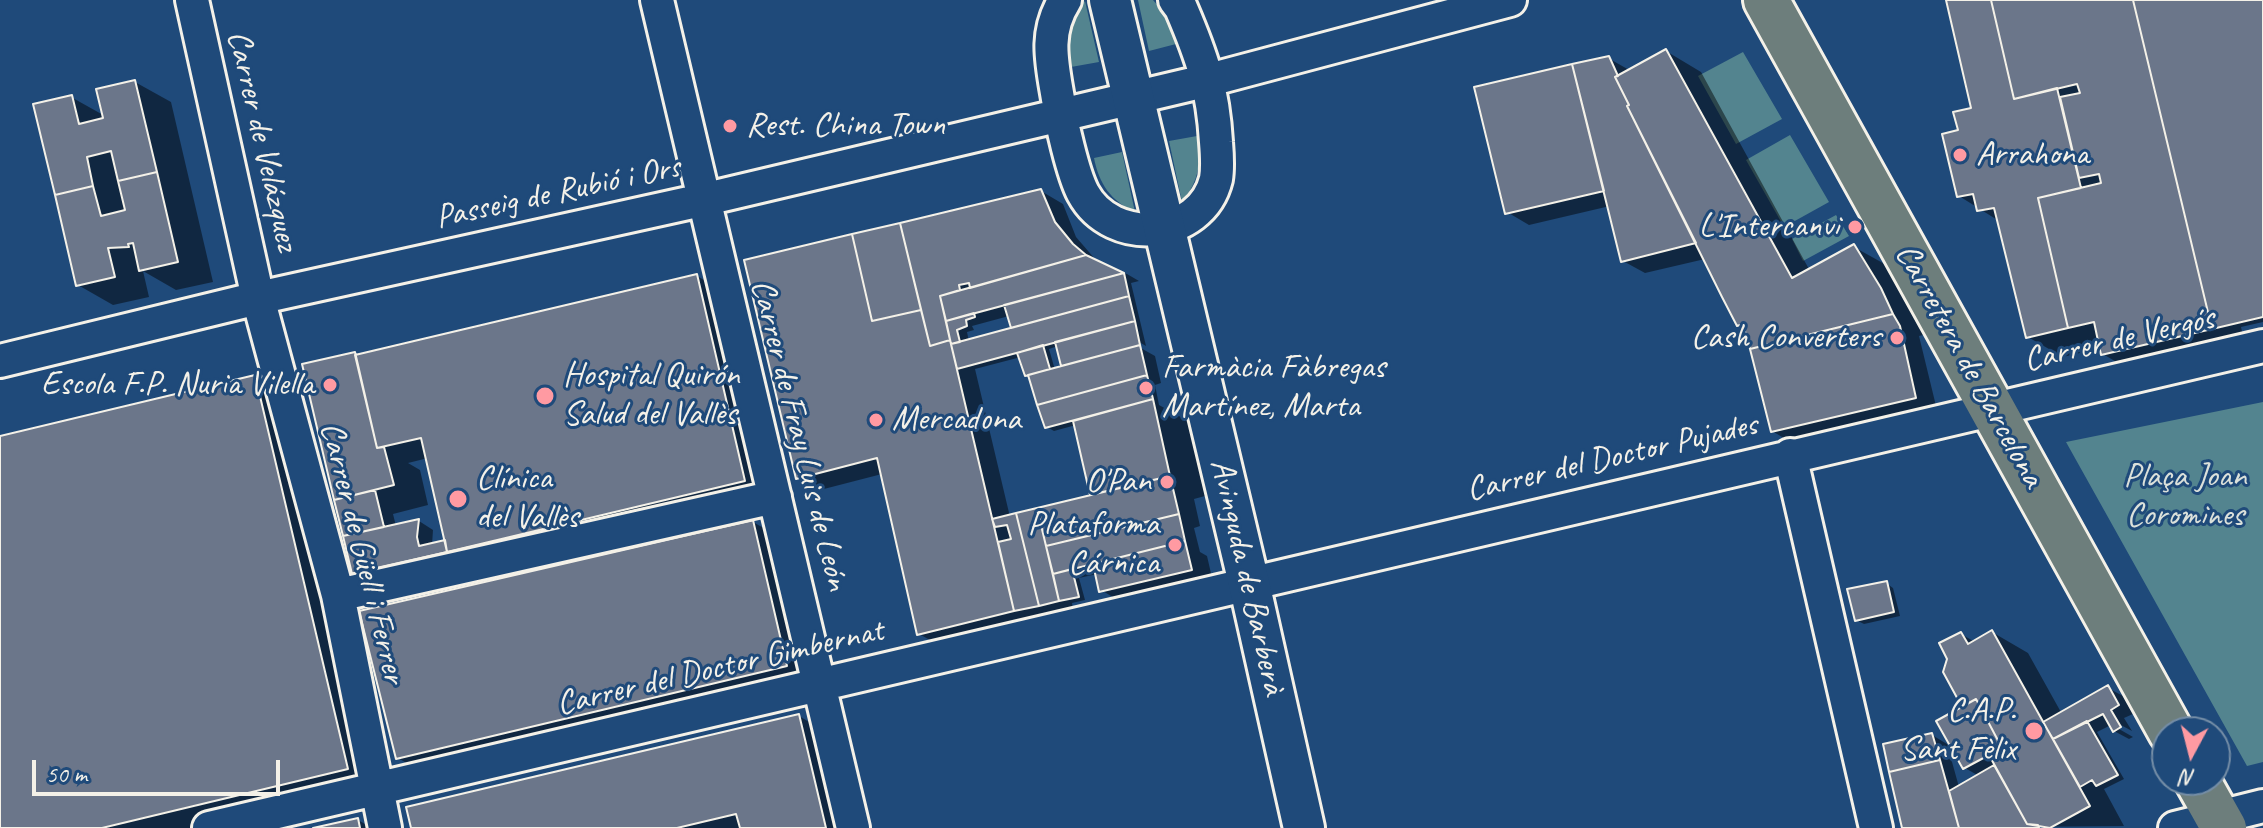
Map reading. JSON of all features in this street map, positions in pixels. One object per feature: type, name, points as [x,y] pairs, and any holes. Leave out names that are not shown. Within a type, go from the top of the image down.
[{"type":"main road","name":"Carretera de Barcelona","points":[[1766,0],[2162,716]]},
{"type":"main road","points":[[2206,796],[2221,823]]},
{"type":"street","name":"Carrer de Velázquez","points":[[192,0],[258,298]]},
{"type":"street","name":"Carrer de Fray Luis de León","points":[[657,0],[853,828]]},
{"type":"street","points":[[1065,0],[1054,17],[1050,46],[1060,115],[1083,194],[1104,216],[1132,229],[1164,229],[1191,218],[1208,200],[1216,177],[1214,110],[1209,80],[1193,35],[1175,0]]},
{"type":"street","name":"Avinguda de Barberà","points":[[1110,0],[1304,828]]},
{"type":"street","name":"Passeig de Rubió i Ors","points":[[0,361],[258,298],[702,200],[1209,80],[1510,0]]},
{"type":"street","name":"Carrer de Güell i Ferrer","points":[[258,298],[338,595],[385,828]]},
{"type":"street","name":"Carrer de Vergós","points":[[1992,408],[2263,346]]},
{"type":"street","name":"Carrer del Doctor Pujades","points":[[1249,583],[1992,408]]},
{"type":"street","points":[[1790,455],[1876,828]]},
{"type":"street","points":[[338,595],[775,497]]},
{"type":"street","name":"Carrer del Doctor Gimbernat","points":[[209,828],[1249,583]]},
{"type":"street","points":[[2175,828],[2221,823],[2263,806]]},
{"type":"green space","points":[[1138,0],[1153,0],[1158,5],[1168,20],[1176,44],[1149,51]]},
{"type":"green space","points":[[1085,1],[1099,62],[1071,67],[1069,32]]},
{"type":"green space","points":[[1743,52],[1782,119],[1736,144],[1698,76]]},
{"type":"green space","points":[[1790,135],[1829,202],[1784,227],[1746,160]]},
{"type":"green space","points":[[1197,136],[1198,171],[1182,202],[1169,141]]},
{"type":"green space","points":[[1122,152],[1135,212],[1107,191],[1094,158]]},
{"type":"green space","points":[[1836,215],[1849,236],[1803,261],[1792,239]]},
{"type":"green space","name":"Plaça Joan Coromines","points":[[2263,402],[2263,762],[2247,766],[2231,737],[2231,716],[2219,716],[2066,442]]},
{"type":"building","points":[[1946,0],[1991,0],[2014,99],[2057,88],[2081,188],[2038,198],[2068,328],[2026,338],[1994,208],[1977,211],[1973,194],[1957,197],[1942,134],[1958,130],[1953,112],[1971,108]]},
{"type":"building","points":[[1991,0],[2133,0],[2212,329],[2101,355],[2094,322],[2068,328],[2038,198],[2101,183],[2099,174],[2079,178],[2060,97],[2080,93],[2077,84],[2014,99]]},
{"type":"building","points":[[2133,0],[2263,0],[2263,317],[2212,329]]},
{"type":"building","points":[[1666,49],[1792,278],[1854,244],[1893,314],[1750,349],[1743,324],[1737,326],[1615,77]]},
{"type":"building","points":[[1609,56],[1627,106],[1696,243],[1621,262],[1572,64]]},
{"type":"building","points":[[1572,64],[1604,191],[1505,214],[1474,87]]},
{"type":"building","points":[[135,80],[157,172],[118,181],[111,151],[87,157],[93,186],[55,195],[33,104],[72,95],[79,124],[103,118],[96,89]]},
{"type":"building","points":[[157,172],[178,262],[139,271],[133,243],[128,244],[129,247],[108,248],[115,277],[76,286],[55,195],[93,186],[101,216],[125,210],[118,181]]},
{"type":"building","points":[[1041,189],[1055,222],[1086,255],[970,288],[969,283],[959,285],[960,290],[940,296],[950,340],[930,346],[900,223]]},
{"type":"building","points":[[900,223],[921,310],[872,321],[852,234]]},
{"type":"building","name":"Mercadona","points":[[852,234],[872,321],[921,310],[930,346],[950,340],[1014,611],[917,635],[877,458],[796,479],[744,260]]},
{"type":"building","points":[[1086,255],[1124,273],[946,321],[940,296]]},
{"type":"building","points":[[1124,273],[1129,296],[1011,328],[1004,305]]},
{"type":"building","name":"Hospital Quirón Salud del Vallès","points":[[697,274],[745,481],[447,552],[421,438],[377,448],[355,355]]},
{"type":"building","points":[[1129,296],[1135,321],[957,369],[951,344]]},
{"type":"building","points":[[974,313],[975,317],[966,320],[967,326],[957,330],[960,342],[951,344],[946,321]]},
{"type":"building","points":[[1893,314],[1900,326],[1916,398],[1771,432],[1750,349]]},
{"type":"building","points":[[1135,321],[1140,345],[1061,366],[1055,342]]},
{"type":"building","points":[[1043,345],[1050,369],[1025,376],[1017,353]]},
{"type":"building","points":[[1140,345],[1147,375],[1037,405],[1028,375]]},
{"type":"building","points":[[355,352],[377,448],[384,447],[394,485],[334,500],[302,364]]},
{"type":"building","points":[[255,375],[348,769],[102,828],[0,828],[0,436]]},
{"type":"building","points":[[1147,375],[1153,399],[1045,428],[1037,405]]},
{"type":"building","points":[[1153,399],[1170,476],[1090,495],[1073,421]]},
{"type":"building","points":[[1170,476],[1179,514],[1046,546],[1037,508]]},
{"type":"building","points":[[375,490],[384,527],[343,536],[334,500]]},
{"type":"building","points":[[1037,508],[1059,601],[1039,606],[1016,513]]},
{"type":"building","points":[[1016,513],[1039,606],[1014,611],[998,542],[1011,539],[1007,525],[995,527],[992,519]]},
{"type":"building","points":[[1179,514],[1185,541],[1053,574],[1046,546]]},
{"type":"building","points":[[419,519],[419,546],[445,540],[447,552],[352,574],[343,536]]},
{"type":"building","points":[[753,520],[787,666],[396,759],[359,611]]},
{"type":"building","points":[[1185,541],[1192,570],[1099,592],[1093,564]]},
{"type":"building","points":[[1072,569],[1079,597],[1059,601],[1053,574]]},
{"type":"building","points":[[1887,581],[1894,612],[1855,621],[1847,589]]},
{"type":"building","points":[[1992,630],[2090,806],[2050,828],[2027,824],[1989,755],[2002,748],[1976,699],[1962,707],[1943,672],[1947,659],[1939,643],[1961,632],[1968,644]]},
{"type":"building","points":[[2108,685],[2119,705],[2111,710],[2121,727],[2113,732],[2103,714],[2053,739],[2043,722]]},
{"type":"building","points":[[1976,699],[2002,748],[1963,769],[1936,721]]},
{"type":"building","points":[[799,714],[826,828],[740,828],[736,814],[677,828],[411,828],[406,807]]},
{"type":"building","points":[[2087,721],[2118,775],[2096,786],[2092,780],[2080,787],[2053,739]]},
{"type":"building","points":[[1932,733],[1940,760],[1889,772],[1883,744]]},
{"type":"building","points":[[1940,760],[1959,828],[1902,828],[1889,772]]},
{"type":"building","points":[[1994,765],[2027,824],[2038,825],[2039,828],[1959,828],[1949,791]]},
{"type":"building","points":[[358,818],[360,828],[313,828]]},
{"type":"place","name":"Rest. China Town","points":[[730,126]]},
{"type":"place","name":"Arrahona","points":[[1960,155]]},
{"type":"place","name":"L'Intercanvi","points":[[1855,227]]},
{"type":"place","name":"Cash Converters","points":[[1897,338]]},
{"type":"place","name":"Escola F.P. Nuria Vilella","points":[[330,385]]},
{"type":"place","name":"Farmàcia Fàbregas Martínez, Marta","points":[[1146,388]]},
{"type":"place","name":"Hospital Quirón Salud del Vallès","points":[[545,396]]},
{"type":"place","name":"Mercadona","points":[[876,420]]},
{"type":"place","name":"O'Pan","points":[[1167,482]]},
{"type":"place","name":"Clínica del Vallès","points":[[458,499]]},
{"type":"place","name":"Plataforma Cárnica","points":[[1175,545]]},
{"type":"place","name":"C.A.P. Sant Fèlix","points":[[2034,731]]}]
